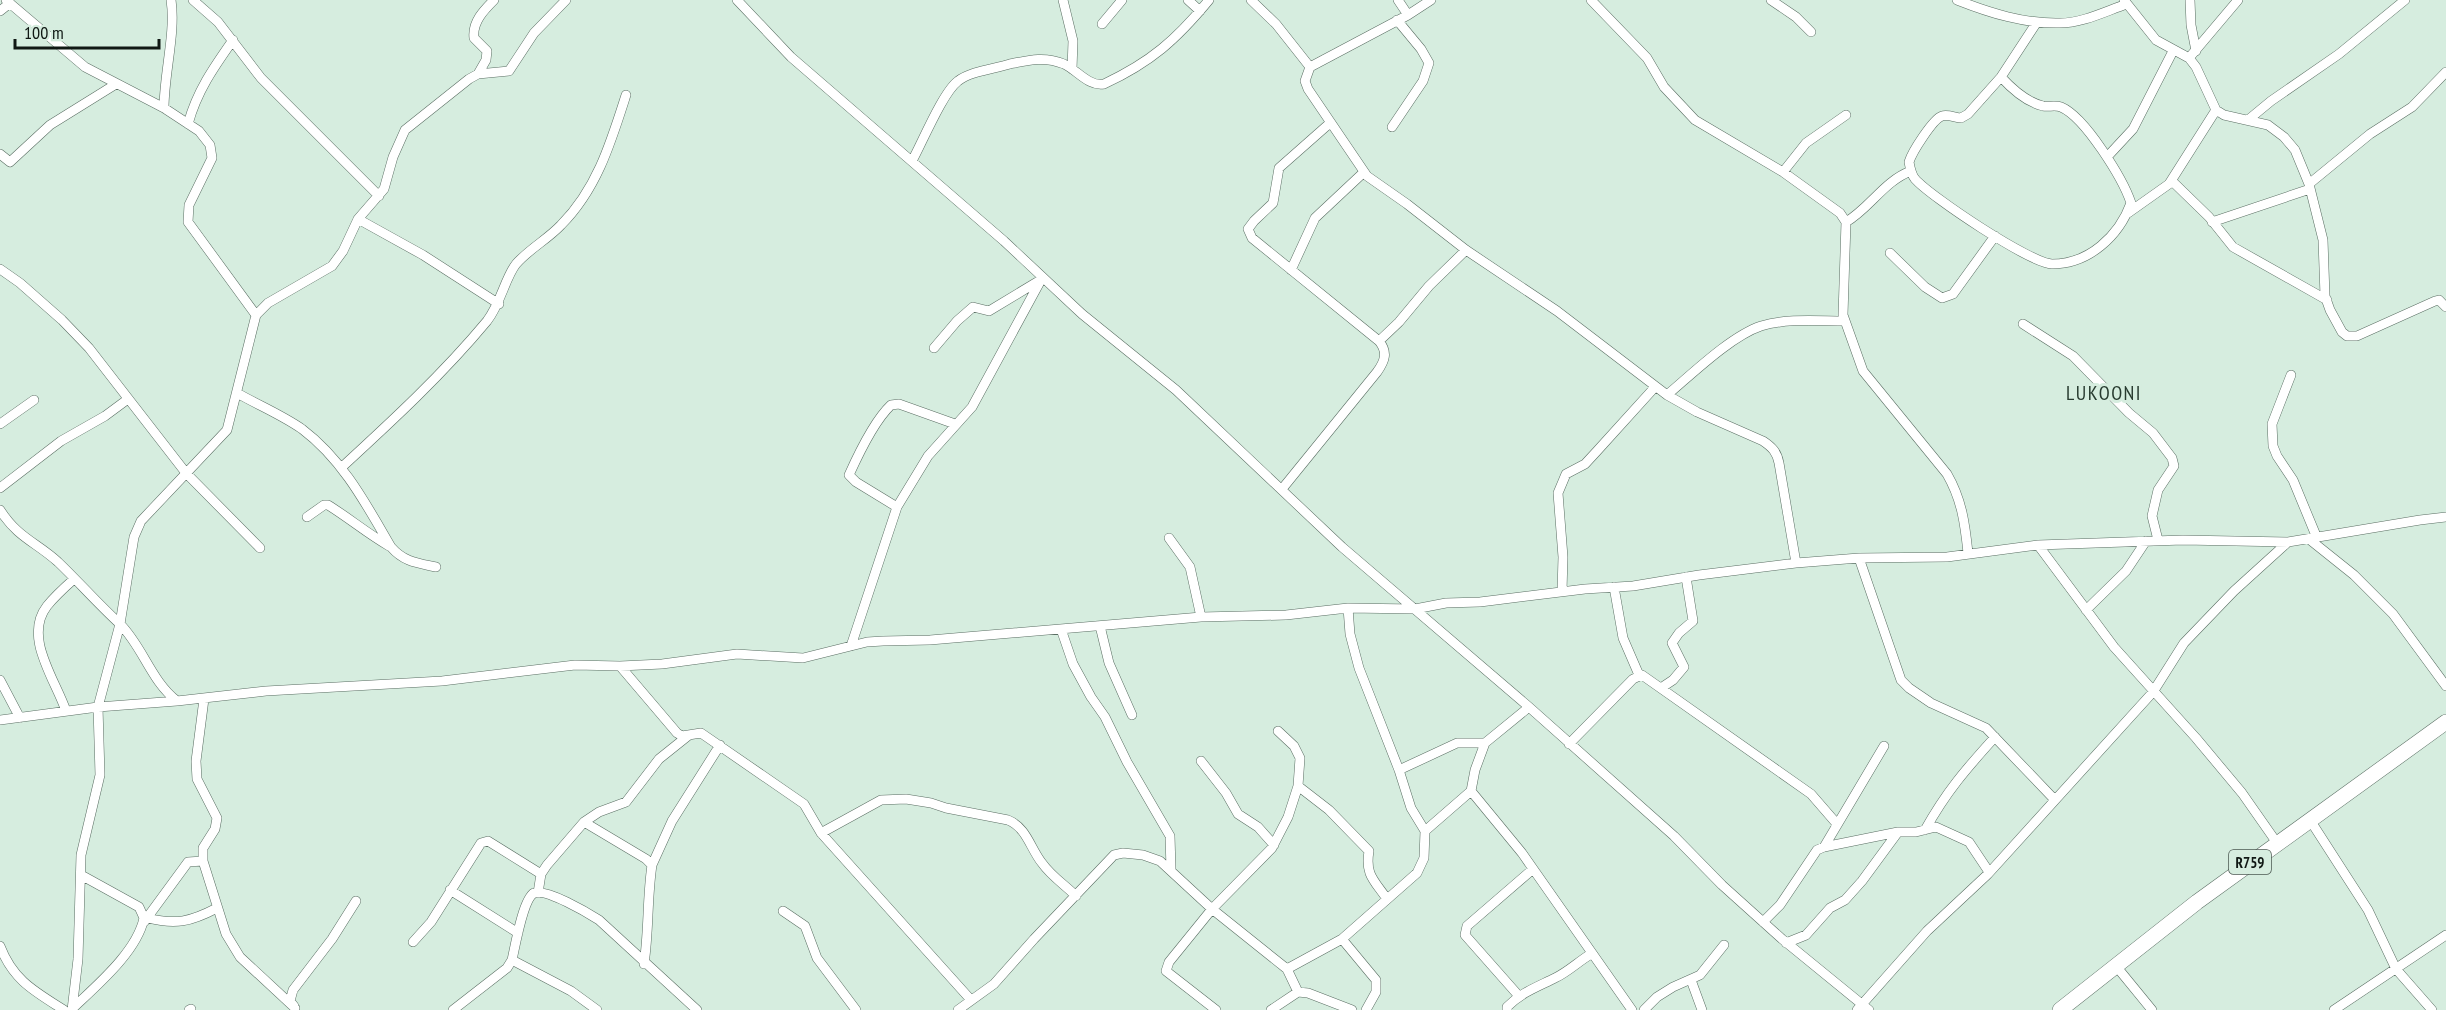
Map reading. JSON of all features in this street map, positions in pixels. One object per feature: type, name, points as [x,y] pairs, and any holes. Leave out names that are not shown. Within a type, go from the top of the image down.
[{"type":"main road","name":"R759","points":[[2060,1010],[2197,902],[2446,722]]},
{"type":"street","points":[[164,108],[164,82],[172,23],[171,0]]},
{"type":"street","points":[[193,0],[218,22],[261,78],[379,196]]},
{"type":"street","points":[[478,75],[486,60],[487,51],[474,38],[474,29],[482,13],[494,0]]},
{"type":"street","points":[[69,1010],[78,959],[81,855],[100,775],[98,707],[120,624],[137,529],[141,521],[223,436],[237,393],[256,315],[268,303],[333,266],[358,219],[384,189],[393,157],[405,130],[469,79],[478,75],[509,71],[534,33],[566,0]]},
{"type":"street","points":[[737,0],[790,57],[1004,241],[1040,279],[1176,390],[1342,547],[1529,707],[1674,836],[1722,885],[1786,943],[1862,1008],[1927,931],[1989,872],[2153,692],[2184,644],[2234,591],[2288,542]]},
{"type":"street","points":[[1063,0],[1073,41],[1072,69]]},
{"type":"street","points":[[1102,24],[1122,0]]},
{"type":"street","points":[[1188,0],[1200,11]]},
{"type":"street","points":[[912,161],[946,95],[957,82],[970,75],[1034,58],[1050,60],[1072,69],[1098,85],[1113,80],[1152,58],[1209,0]]},
{"type":"street","points":[[1253,0],[1276,24],[1310,67]]},
{"type":"street","points":[[1398,0],[1408,15]]},
{"type":"street","points":[[1431,0],[1408,15],[1310,67],[1305,81],[1330,123],[1363,173],[1466,250],[1557,311],[1667,395],[1697,412],[1763,441],[1777,453],[1796,563]]},
{"type":"street","points":[[1591,0],[1647,58],[1664,87],[1695,120],[1783,172],[1840,213],[1846,222],[1843,315],[1863,371],[1947,474],[1956,489],[1963,508],[1968,553]]},
{"type":"street","points":[[1770,0],[1796,17],[1811,32]]},
{"type":"street","points":[[1957,0],[2001,16],[2037,22],[2062,23],[2086,18],[2125,2],[2156,40],[2172,51],[2189,58],[2196,67],[2216,110],[2224,115],[2268,125],[2284,137],[2295,150],[2309,187],[2323,240],[2327,300],[2342,332],[2352,337],[2357,336],[2439,300],[2446,307]]},
{"type":"street","points":[[2190,0],[2191,25],[2196,51]]},
{"type":"street","points":[[2189,58],[2238,0]]},
{"type":"street","points":[[2248,120],[2271,101],[2339,54],[2405,0]]},
{"type":"street","points":[[0,11],[8,2],[86,67],[164,108],[206,138],[212,153],[210,166],[189,205],[188,222],[256,315]]},
{"type":"street","points":[[1392,127],[1423,81],[1429,63],[1421,49],[1397,20]]},
{"type":"street","points":[[2001,77],[2013,90],[2032,102],[2060,107],[2073,115],[2107,157],[2129,196],[2132,203],[2128,213],[2111,238],[2096,251],[2070,262],[2049,264],[2028,255],[1947,205],[1916,180],[1911,171],[1909,162],[1911,155],[1938,119],[1943,116],[1965,117],[2001,77],[2037,22]]},
{"type":"street","points":[[188,124],[195,100],[207,76],[233,40]]},
{"type":"street","points":[[2107,157],[2133,129],[2172,51]]},
{"type":"street","points":[[2212,222],[2309,187],[2370,134],[2412,107],[2446,72]]},
{"type":"street","points":[[0,154],[10,162],[50,124],[116,84]]},
{"type":"street","points":[[342,467],[426,388],[487,320],[499,304],[515,265],[562,225],[592,186],[606,155],[626,95]]},
{"type":"street","points":[[2128,213],[2172,181],[2216,110]]},
{"type":"street","points":[[1783,172],[1806,143],[1846,115]]},
{"type":"street","points":[[1282,489],[1382,364],[1386,353],[1379,341],[1252,238],[1249,226],[1273,203],[1276,196],[1277,173],[1282,164],[1303,149],[1330,123]]},
{"type":"street","points":[[1846,222],[1855,217],[1892,182],[1911,171]]},
{"type":"street","points":[[1291,270],[1316,218],[1363,173]]},
{"type":"street","points":[[2172,181],[2233,247],[2327,300]]},
{"type":"street","points":[[358,219],[423,255],[499,304]]},
{"type":"street","points":[[1890,253],[1925,286],[1942,298],[1953,294],[1995,236]]},
{"type":"street","points":[[1379,341],[1466,250]]},
{"type":"street","points":[[0,269],[20,283],[62,320],[98,359],[186,473],[260,548]]},
{"type":"street","points":[[934,348],[957,321],[973,307],[989,311],[1040,279]]},
{"type":"street","points":[[851,646],[897,507],[928,456],[972,407],[1040,279]]},
{"type":"street","points":[[1667,395],[1743,335],[1761,326],[1794,320],[1845,321]]},
{"type":"street","points":[[2023,324],[2073,356],[2129,413],[2153,433],[2172,458],[2174,466],[2158,490],[2152,516],[2158,540]]},
{"type":"street","points":[[2291,375],[2272,424],[2273,446],[2293,480],[2313,538],[2393,614],[2446,686]]},
{"type":"street","points":[[1562,591],[1563,556],[1558,492],[1560,484],[1566,474],[1585,464],[1597,452],[1655,387]]},
{"type":"street","points":[[237,393],[300,428],[342,467],[391,547]]},
{"type":"street","points":[[0,488],[60,441],[105,416],[128,399]]},
{"type":"street","points":[[0,424],[34,400]]},
{"type":"street","points":[[897,507],[856,482],[849,475],[867,437],[885,411],[891,405],[899,404],[955,424]]},
{"type":"street","points":[[307,517],[324,505],[328,505],[391,547],[405,560],[436,567]]},
{"type":"street","points":[[0,510],[24,538],[49,555],[120,624],[161,686],[177,701]]},
{"type":"street","points":[[0,720],[98,707],[204,699],[266,691],[442,681],[575,665],[662,664],[737,654],[811,657],[875,642],[930,640],[1201,617],[1286,615],[1348,608],[1415,609],[1437,604],[1480,602],[1562,591],[1614,587],[1796,563],[1859,558],[1947,557],[2038,544],[2158,540],[2288,542],[2420,519],[2446,518]]},
{"type":"street","points":[[1169,537],[1190,567],[1201,617]]},
{"type":"street","points":[[2086,610],[2126,571],[2146,541]]},
{"type":"street","points":[[2038,544],[2114,647],[2236,785],[2277,843]]},
{"type":"street","points":[[1859,558],[1901,680],[1931,703],[1979,723],[2054,799]]},
{"type":"street","points":[[1661,688],[1673,680],[1684,667],[1672,644],[1679,633],[1693,621],[1686,577]]},
{"type":"street","points":[[66,711],[59,690],[41,654],[38,630],[48,605],[74,579]]},
{"type":"street","points":[[1614,587],[1623,638],[1639,675]]},
{"type":"street","points":[[1287,969],[1342,939],[1417,873],[1424,858],[1425,831],[1411,808],[1399,770],[1359,668],[1350,634],[1348,608]]},
{"type":"street","points":[[1101,626],[1109,663],[1132,715]]},
{"type":"street","points":[[1061,629],[1073,664],[1091,698],[1105,717],[1127,762],[1170,836],[1171,869]]},
{"type":"street","points":[[620,666],[677,733],[682,736],[701,733],[804,804],[821,833],[971,1000]]},
{"type":"street","points":[[1569,744],[1633,679],[1639,675],[1647,677],[1811,794],[1837,824]]},
{"type":"street","points":[[0,680],[20,718]]},
{"type":"street","points":[[204,699],[196,761],[197,779],[218,818],[215,829],[203,848],[203,861],[217,909],[226,934],[240,957],[297,1009]]},
{"type":"street","points":[[1425,831],[1471,791],[1475,770],[1485,743],[1529,707]]},
{"type":"street","points":[[1216,1010],[1166,971],[1169,962],[1212,909],[1274,845],[1288,817],[1298,786],[1300,758],[1294,746],[1278,731]]},
{"type":"street","points":[[538,892],[541,874],[584,822],[599,812],[626,802],[659,759],[690,734]]},
{"type":"street","points":[[1924,830],[1958,777],[1995,737]]},
{"type":"street","points":[[1399,770],[1457,743],[1485,743]]},
{"type":"street","points":[[644,964],[649,931],[648,890],[652,865],[672,821],[720,745]]},
{"type":"street","points":[[1824,846],[1884,746]]},
{"type":"street","points":[[1201,761],[1226,793],[1238,814],[1258,827],[1274,845]]},
{"type":"street","points":[[1298,786],[1329,810],[1369,851],[1366,866],[1387,899]]},
{"type":"street","points":[[1471,791],[1533,869],[1632,1010]]},
{"type":"street","points":[[821,833],[882,800],[906,799],[932,803],[946,808],[1008,820],[1016,824],[1025,834],[1042,863],[1076,896]]},
{"type":"street","points":[[2310,820],[2368,910],[2396,969],[2432,1010]]},
{"type":"street","points":[[584,822],[646,859],[652,865]]},
{"type":"street","points":[[1763,922],[1780,905],[1817,850],[1824,846],[1934,827],[1966,840],[1974,848],[1989,872]]},
{"type":"street","points":[[1786,943],[1806,935],[1830,908],[1845,900],[1898,832]]},
{"type":"street","points":[[413,942],[431,922],[482,843],[488,841],[541,874]]},
{"type":"street","points":[[958,1010],[994,984],[1114,855],[1123,853],[1143,855],[1160,861],[1171,869],[1212,909],[1287,969],[1298,992]]},
{"type":"street","points":[[69,1010],[103,980],[132,943],[145,920],[188,862],[203,861]]},
{"type":"street","points":[[1518,995],[1465,935],[1467,926],[1533,869]]},
{"type":"street","points":[[81,875],[139,907],[145,920]]},
{"type":"street","points":[[450,890],[519,933]]},
{"type":"street","points":[[453,1010],[507,968],[512,960],[527,903],[533,894],[538,892],[584,910],[599,920],[644,964],[697,1010]]},
{"type":"street","points":[[297,1009],[290,1001],[293,990],[332,939],[356,902]]},
{"type":"street","points":[[145,920],[170,923],[195,920],[217,909]]},
{"type":"street","points":[[783,911],[805,926],[817,958],[851,1008]]},
{"type":"street","points":[[2334,1010],[2446,935]]},
{"type":"street","points":[[1342,939],[1376,980],[1376,992],[1366,1010]]},
{"type":"street","points":[[1644,1010],[1657,997],[1691,980],[1705,970],[1724,945]]},
{"type":"street","points":[[0,946],[8,965],[18,978],[69,1010]]},
{"type":"street","points":[[1507,1010],[1518,995],[1557,977],[1591,954]]},
{"type":"street","points":[[512,960],[571,991],[597,1010]]},
{"type":"street","points":[[2116,966],[2152,1010]]},
{"type":"street","points":[[1691,980],[1702,1010]]},
{"type":"street","points":[[1271,1010],[1298,992],[1308,993],[1352,1010]]},
{"type":"street","points":[[1197,1010],[1206,1002]]},
{"type":"district","name":"LUKOONI","points":[[2104,393]]}]
